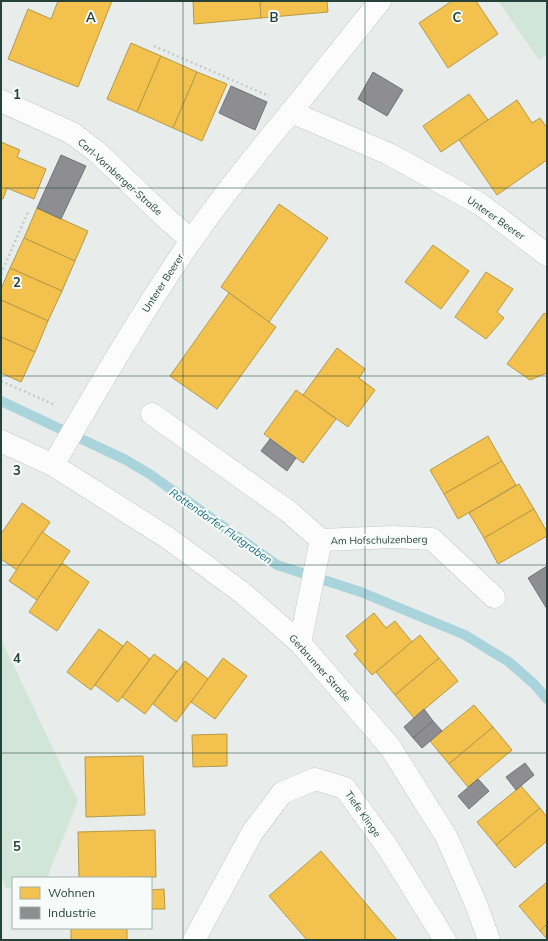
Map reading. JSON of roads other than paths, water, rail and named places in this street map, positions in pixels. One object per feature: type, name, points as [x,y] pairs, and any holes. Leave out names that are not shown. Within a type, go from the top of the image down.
[{"type":"street","name":"Unterer Beerer","points":[[53,465],[144,312],[191,240],[249,163],[380,1]]},
{"type":"street","name":"Carl-Vornberger-Straße","points":[[1,102],[72,134],[97,152],[191,240]]},
{"type":"street","name":"Unterer Beerer","points":[[293,110],[389,154],[480,204],[547,255]]},
{"type":"street","points":[[152,414],[288,511],[319,550],[300,643]]},
{"type":"street","name":"Gerbrunner Straße","points":[[1,441],[53,465],[168,538],[244,594],[300,643],[390,747],[446,836],[476,904],[489,940]]},
{"type":"street","name":"Am Hofschulzenberg","points":[[319,550],[394,537],[432,539],[494,597]]},
{"type":"street","name":"Tiefe Klinge","points":[[194,940],[252,833],[269,810],[282,793],[316,780],[345,788],[388,848],[445,940]]},
{"type":"waterway","name":"Rottendorfer Flutgraben","points":[[1,401],[126,460],[151,475],[277,565],[361,592],[465,635],[509,662],[534,684],[547,699]]}]
